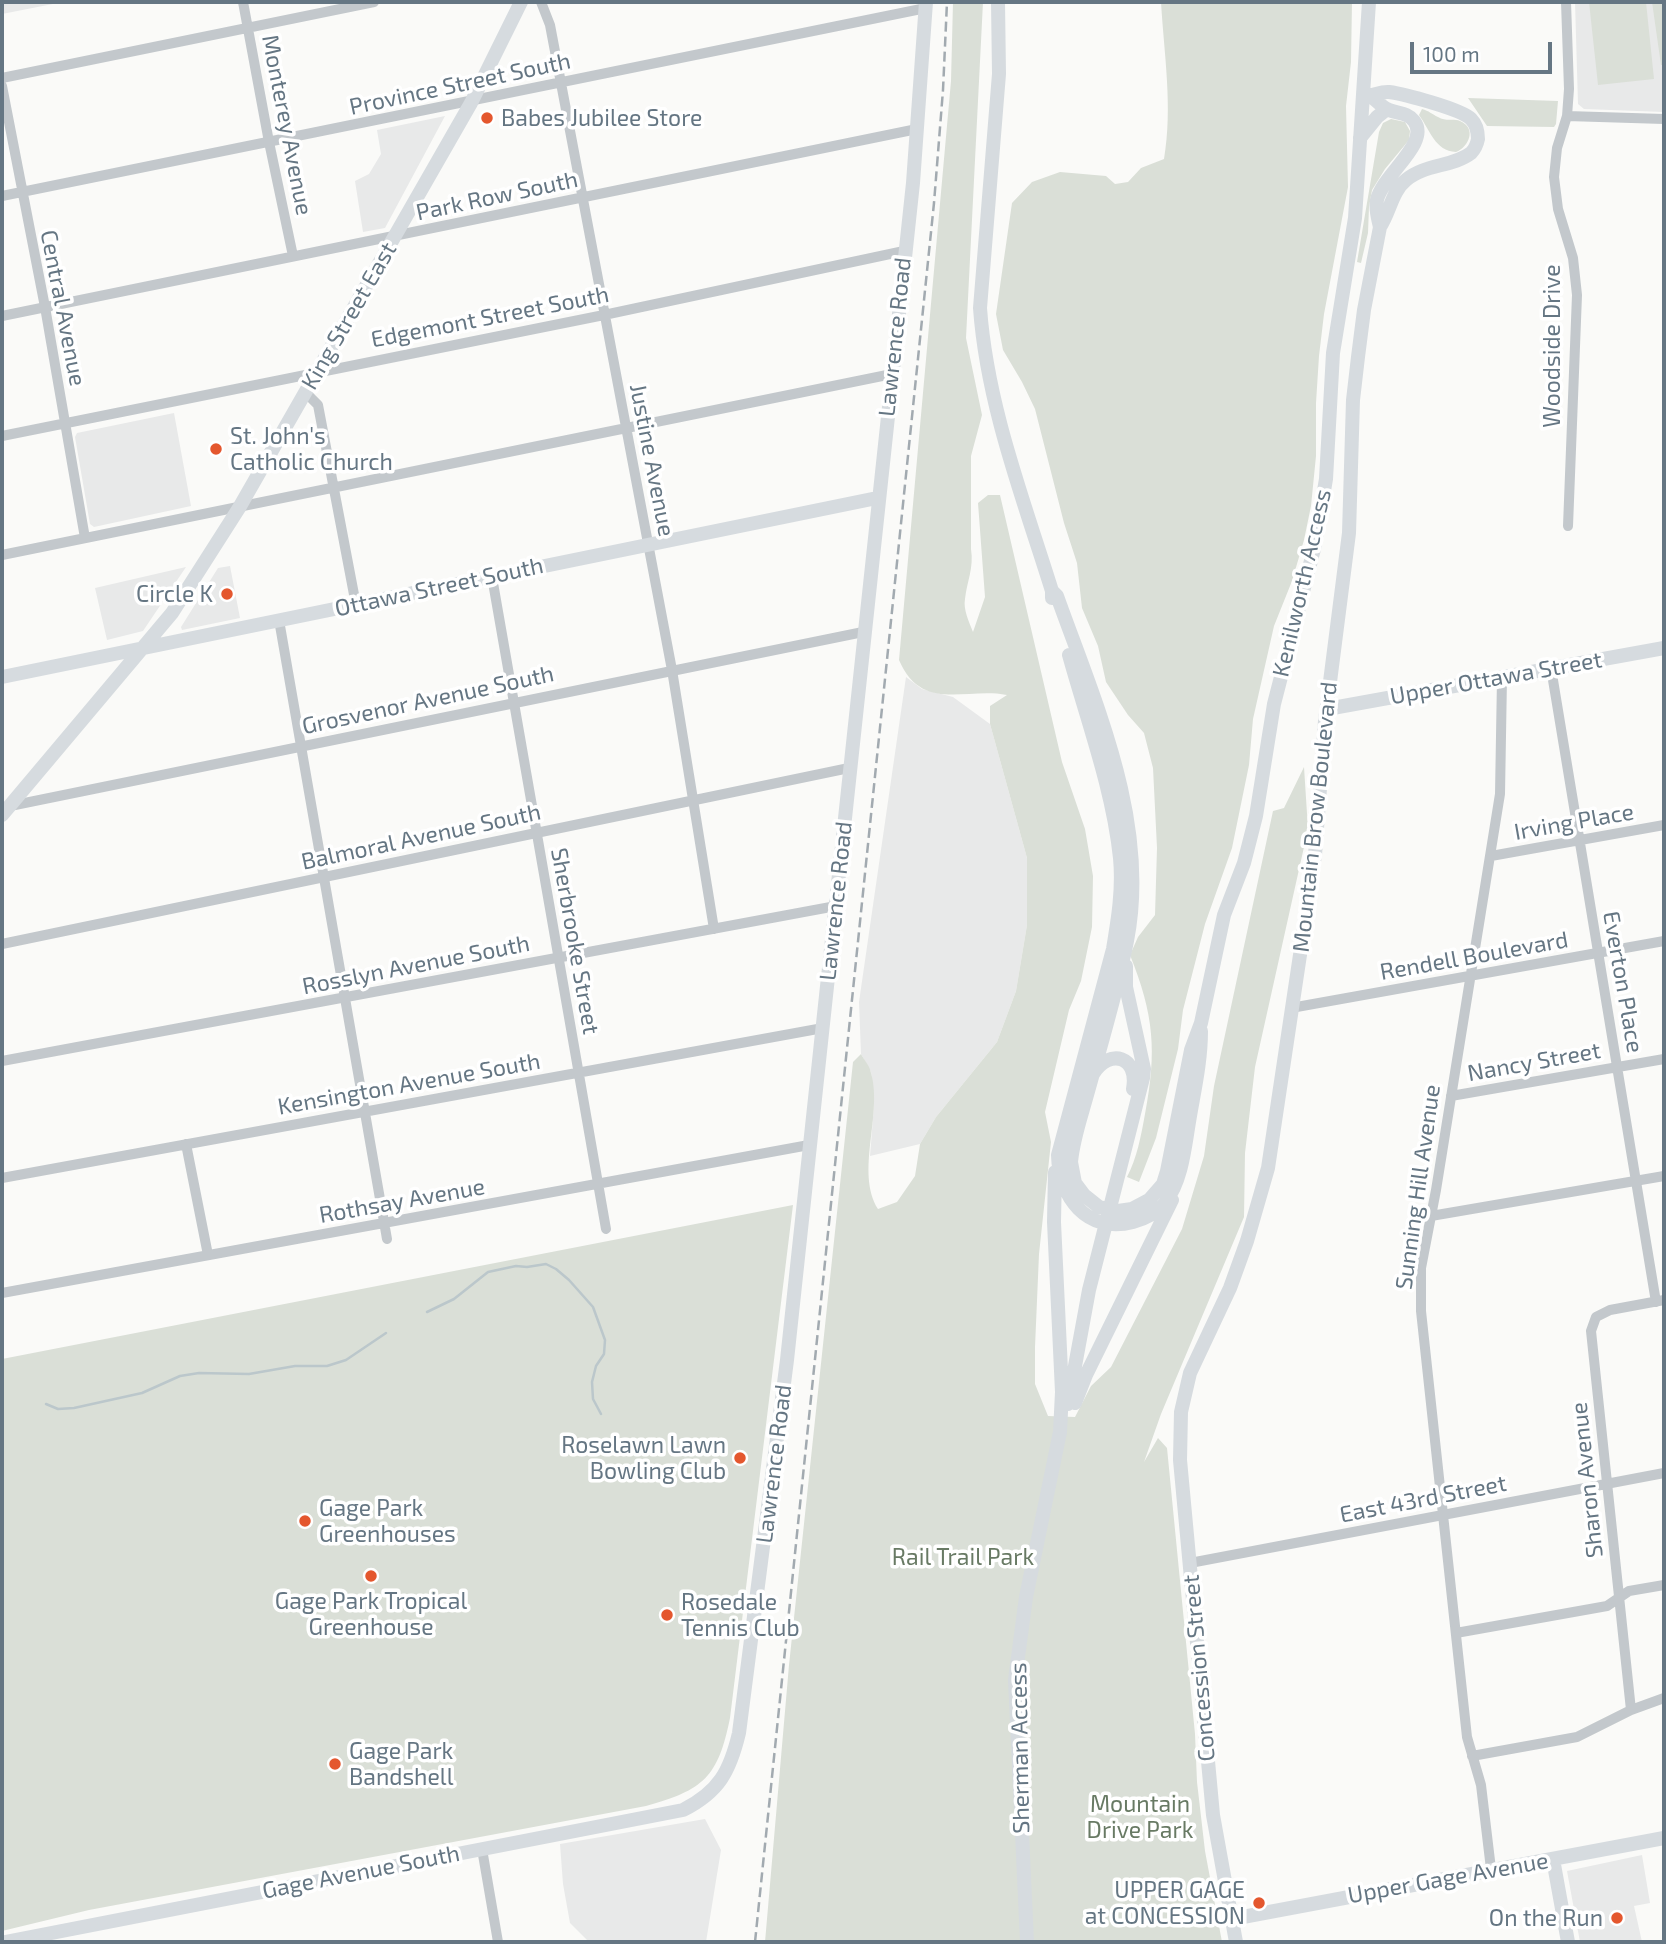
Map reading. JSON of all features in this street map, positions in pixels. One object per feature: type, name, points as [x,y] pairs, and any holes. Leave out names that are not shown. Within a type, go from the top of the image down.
[{"type":"main road","name":"King Street East","points":[[4,810],[145,648],[172,613],[239,508],[471,103],[521,2]]},
{"type":"main road","points":[[998,2],[999,74],[980,308],[982,337],[991,392],[1052,591],[1114,818],[1120,859],[1121,888],[1113,949],[1054,1177],[1063,1425]]},
{"type":"main road","name":"Kenilworth Access","points":[[1118,1218],[1157,1193],[1163,1184],[1171,1157],[1191,1050],[1201,1023],[1224,915],[1244,863],[1256,816],[1274,704],[1314,549],[1326,479],[1333,353],[1355,218],[1360,138],[1367,96],[1369,2]]},
{"type":"main road","name":"Lawrence Road","points":[[712,1791],[730,1765],[739,1733],[780,1418],[892,374],[917,129],[926,5]]},
{"type":"main road","name":"Mountain Brow Boulevard","points":[[1184,1392],[1194,1363],[1230,1288],[1268,1168],[1315,855],[1327,709],[1349,533],[1357,357],[1380,227],[1404,181],[1423,170],[1468,155],[1475,147],[1478,135],[1475,124],[1463,113],[1386,91],[1367,96]]},
{"type":"main road","name":"Mountain Brow Boulevard","points":[[1367,96],[1387,109],[1408,115],[1417,125],[1418,135],[1413,147],[1380,189],[1376,208],[1380,227]]},
{"type":"main road","points":[[1360,138],[1387,109]]},
{"type":"main road","name":"Ottawa Street South","points":[[2,677],[877,498]]},
{"type":"main road","points":[[1052,591],[1057,596],[1095,704],[1123,800],[1132,854],[1132,895],[1125,977],[1144,1069],[1084,1312],[1063,1425]]},
{"type":"main road","name":"Upper Ottawa Street","points":[[1327,709],[1551,668],[1664,652]]},
{"type":"main road","points":[[1092,1210],[1075,1182],[1071,1162],[1127,940]]},
{"type":"main road","name":"Kenilworth Access","points":[[1118,1218],[1139,1220],[1163,1206],[1171,1192],[1184,1156],[1201,1055],[1201,1023]]},
{"type":"main road","points":[[1062,1392],[1080,1291],[1135,1076],[1127,1062],[1117,1058],[1103,1062],[1092,1075]]},
{"type":"main road","points":[[1058,1155],[1063,1187],[1072,1201],[1092,1210],[1105,1209],[1118,1218]]},
{"type":"main road","points":[[1063,1425],[1171,1202],[1184,1156]]},
{"type":"main road","name":"Concession Street","points":[[1184,1392],[1178,1434],[1213,1815],[1236,1942]]},
{"type":"main road","name":"Sherman Access","points":[[1027,1942],[1015,1680],[1026,1597],[1063,1425]]},
{"type":"main road","name":"Gage Avenue South","points":[[5,1942],[64,1936],[683,1810],[712,1791]]},
{"type":"main road","name":"Upper Gage Avenue","points":[[1232,1919],[1664,1838]]},
{"type":"main road","points":[[1553,1859],[1568,1942]]},
{"type":"street","name":"Monterey Avenue","points":[[243,2],[293,256]]},
{"type":"street","points":[[2,78],[374,2]]},
{"type":"street","name":"Justine Avenue","points":[[541,2],[549,19],[672,670],[714,929]]},
{"type":"street","name":"Woodside Drive","points":[[1566,2],[1569,89],[1567,116],[1557,148],[1554,177],[1558,209],[1573,258],[1577,295],[1569,526]]},
{"type":"street","name":"Province Street South","points":[[2,196],[471,103],[926,5]]},
{"type":"street","name":"Central Avenue","points":[[2,86],[45,307],[85,538]]},
{"type":"street","points":[[1567,116],[1664,119]]},
{"type":"street","name":"Park Row South","points":[[2,316],[917,129]]},
{"type":"street","name":"Edgemont Street South","points":[[2,436],[604,315],[904,251]]},
{"type":"street","points":[[2,555],[892,374]]},
{"type":"street","points":[[305,392],[318,405],[356,605]]},
{"type":"street","name":"Sherbrooke Street","points":[[492,577],[606,1229]]},
{"type":"street","points":[[278,620],[387,1239]]},
{"type":"street","name":"Grosvenor Avenue South","points":[[4,810],[514,702],[863,632]]},
{"type":"street","name":"Everton Place","points":[[1551,668],[1637,1181],[1660,1301]]},
{"type":"street","name":"Sunning Hill Avenue","points":[[1491,1869],[1481,1785],[1467,1737],[1421,1311],[1421,1268],[1500,794],[1502,678]]},
{"type":"street","name":"Balmoral Avenue South","points":[[2,944],[849,768]]},
{"type":"street","name":"Irving Place","points":[[1491,856],[1664,825]]},
{"type":"street","name":"Rosslyn Avenue South","points":[[2,1060],[836,906]]},
{"type":"street","name":"Rendell Boulevard","points":[[1292,1008],[1664,941]]},
{"type":"street","name":"Kensington Avenue South","points":[[2,1178],[823,1028]]},
{"type":"street","name":"Nancy Street","points":[[1451,1096],[1664,1059]]},
{"type":"street","points":[[186,1144],[208,1255]]},
{"type":"street","name":"Rothsay Avenue","points":[[2,1293],[809,1145]]},
{"type":"street","points":[[1431,1216],[1664,1176]]},
{"type":"street","name":"Sharon Avenue","points":[[1631,1710],[1591,1331],[1596,1317],[1609,1310],[1660,1301]]},
{"type":"street","name":"East 43rd Street","points":[[1190,1563],[1664,1473]]},
{"type":"street","points":[[1456,1633],[1607,1606],[1629,1591],[1664,1585]]},
{"type":"street","points":[[1472,1756],[1577,1737],[1631,1710],[1664,1698]]},
{"type":"street","points":[[482,1849],[498,1942]]},
{"type":"shaded area","points":[[2,2],[63,2],[2,14]]},
{"type":"shaded area","points":[[1575,2],[1664,2],[1664,112],[1584,109],[1578,104]]},
{"type":"shaded area","points":[[445,116],[385,228],[363,232],[355,181],[369,174],[381,154],[377,130]]},
{"type":"shaded area","points":[[174,413],[191,506],[94,527],[90,524],[75,437],[77,433]]},
{"type":"shaded area","points":[[230,566],[240,618],[182,630],[181,627],[218,568]]},
{"type":"shaded area","points":[[186,567],[143,631],[107,640],[95,588]]},
{"type":"shaded area","points":[[906,677],[922,689],[953,697],[990,724],[1027,858],[1027,925],[1016,991],[997,1042],[936,1117],[920,1144],[870,1156],[874,1105],[871,1072],[861,1054],[859,1002]]},
{"type":"shaded area","points":[[705,1819],[721,1850],[706,1942],[589,1942],[570,1923],[560,1844]]},
{"type":"shaded area","points":[[1642,1855],[1650,1903],[1634,1906],[1642,1942],[1580,1942],[1567,1871]]},
{"type":"green space","name":"Rail Trail Park","points":[[953,2],[983,2],[966,338],[982,415],[971,456],[972,562],[965,607],[973,632],[985,597],[978,503],[988,495],[1000,495],[1062,762],[1085,829],[1093,876],[1092,927],[1081,981],[1069,1010],[1045,1112],[1051,1142],[1039,1254],[1035,1384],[1048,1416],[1075,1417],[1091,1386],[1111,1367],[1182,1229],[1204,1156],[1214,1086],[1273,811],[1284,808],[1304,767],[1308,829],[1255,1067],[1245,1153],[1244,1217],[1161,1414],[1144,1462],[1158,1438],[1167,1448],[1195,1734],[1197,1782],[1205,1851],[1222,1942],[765,1942],[789,1665],[853,1062],[861,1054],[870,1070],[874,1089],[869,1178],[878,1209],[897,1202],[915,1176],[920,1144],[936,1117],[997,1042],[1016,991],[1027,925],[1027,858],[990,724],[990,706],[1007,695],[932,692],[920,687],[899,660],[951,81]]},
{"type":"green space","points":[[1161,2],[1352,2],[1351,62],[1346,106],[1348,187],[1324,314],[1319,356],[1316,456],[1311,506],[1292,581],[1274,626],[1253,719],[1249,765],[1232,848],[1205,924],[1183,1010],[1178,1049],[1156,1138],[1139,1182],[1127,1177],[1142,1130],[1149,1092],[1152,1052],[1144,996],[1130,955],[1138,937],[1155,915],[1157,848],[1153,768],[1144,733],[1106,682],[1098,646],[1082,608],[1077,563],[1035,409],[1003,350],[996,314],[1012,203],[1032,182],[1060,172],[1106,176],[1115,184],[1128,182],[1141,168],[1164,159],[1168,100]]},
{"type":"green space","points":[[1589,2],[1646,2],[1654,79],[1598,85]]},
{"type":"green space","points":[[1652,2],[1664,2],[1664,65],[1661,65]]},
{"type":"green space","points":[[1468,98],[1558,101],[1556,124],[1554,127],[1487,126]]},
{"type":"green space","points":[[1422,109],[1441,118],[1465,124],[1470,133],[1461,150],[1449,151],[1438,144],[1419,115]]},
{"type":"green space","points":[[1391,119],[1405,122],[1410,131],[1409,140],[1372,190],[1368,233],[1361,263],[1357,262],[1379,132],[1383,123]]},
{"type":"green space","points":[[793,1205],[730,1718],[720,1754],[705,1778],[682,1794],[646,1806],[89,1910],[2,1931],[2,1359]]},
{"type":"waterway","points":[[427,1312],[454,1299],[488,1272],[516,1266],[546,1264],[556,1269],[593,1307],[605,1340],[604,1354],[596,1366],[592,1382],[593,1399],[601,1414]]},
{"type":"waterway","points":[[46,1404],[58,1409],[74,1408],[142,1393],[180,1376],[199,1373],[249,1374],[295,1366],[327,1366],[346,1360],[386,1333]]},
{"type":"railway","points":[[755,1942],[934,203],[947,2]]},
{"type":"railway","points":[[479,1942],[509,1942]]},
{"type":"place","name":"Babes Jubilee Store","points":[[487,118]]},
{"type":"place","name":"St. John's Catholic Church","points":[[216,449]]},
{"type":"place","name":"Circle K","points":[[227,594]]},
{"type":"place","name":"Roselawn Lawn Bowling Club","points":[[740,1458]]},
{"type":"place","name":"Gage Park Greenhouses","points":[[305,1521]]},
{"type":"place","name":"Gage Park Tropical Greenhouse","points":[[371,1576]]},
{"type":"place","name":"Rosedale Tennis Club","points":[[667,1615]]},
{"type":"place","name":"Gage Park Bandshell","points":[[335,1764]]},
{"type":"place","name":"UPPER GAGE at CONCESSION","points":[[1259,1903]]},
{"type":"place","name":"On the Run","points":[[1617,1918]]},
{"type":"park label","name":"Mountain Drive Park","points":[[1140,1817]]}]
